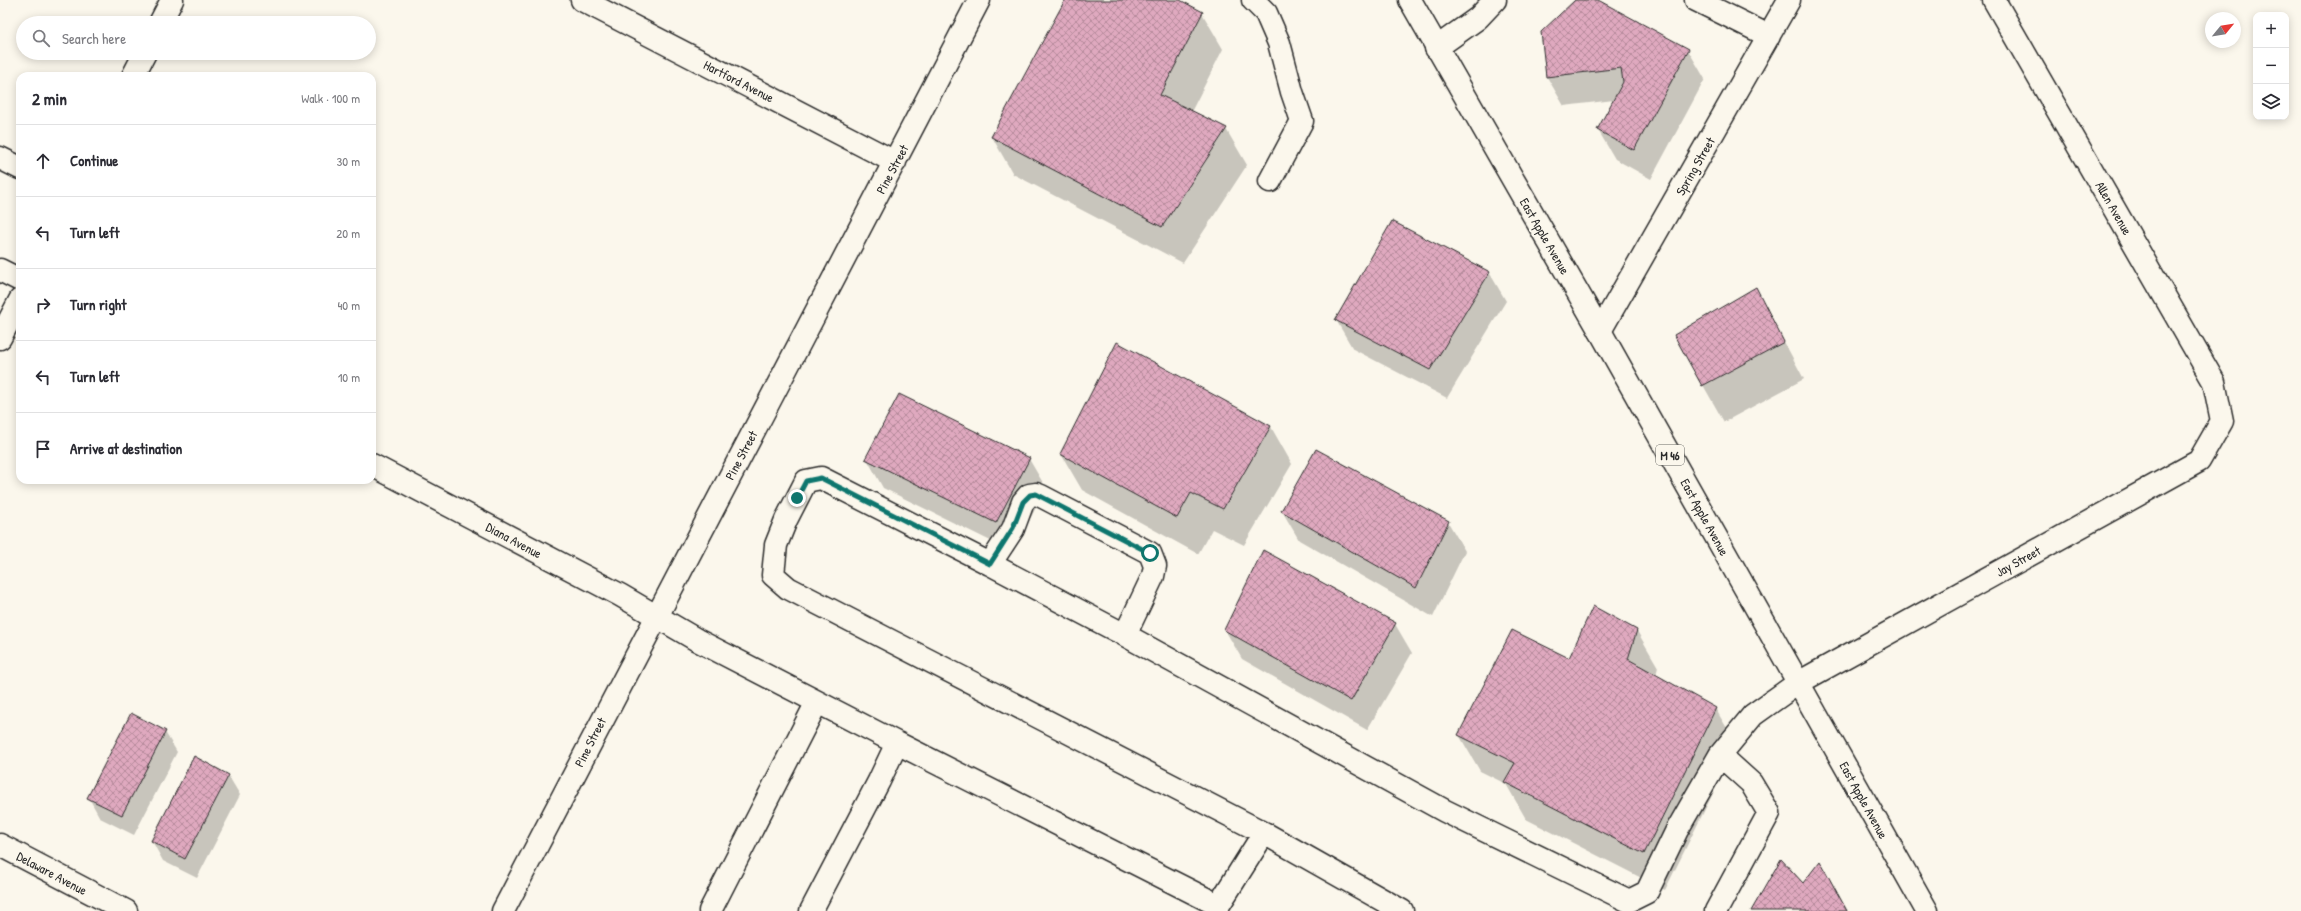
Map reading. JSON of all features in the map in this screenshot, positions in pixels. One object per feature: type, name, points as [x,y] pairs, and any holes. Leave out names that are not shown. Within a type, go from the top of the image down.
[{"type":"street","points":[[164,16],[172,0]]},
{"type":"street","name":"Hartford Avenue","points":[[582,0],[895,162]]},
{"type":"street","name":"Pine Street","points":[[503,911],[656,615],[979,0]]},
{"type":"street","points":[[1253,0],[1266,13],[1279,43],[1292,92],[1302,121],[1270,181]]},
{"type":"street","name":"East Apple Avenue","points":[[1410,0],[1436,48],[1600,331],[1927,911]]},
{"type":"street","points":[[1436,48],[1478,18],[1495,0]]},
{"type":"street","points":[[1696,0],[1769,36]]},
{"type":"street","name":"Spring Street","points":[[1600,331],[1789,0]]},
{"type":"street","name":"Allen Avenue","points":[[1994,0],[2214,382],[2222,422]]},
{"type":"street","points":[[135,72],[141,60]]},
{"type":"street","points":[[0,158],[16,166]]},
{"type":"street","points":[[0,270],[16,278]]},
{"type":"street","points":[[0,338],[16,308]]},
{"type":"street","name":"Jay Street","points":[[1627,906],[1646,892],[1676,830],[1720,755],[1754,715],[1798,683],[2199,461],[2222,422]]},
{"type":"street","name":"Diana Avenue","points":[[376,467],[656,615],[697,640],[1222,907]]},
{"type":"street","points":[[1402,911],[1264,832],[788,588],[773,575],[776,545],[786,520],[806,481],[821,478],[990,564],[1125,635],[1444,811],[1627,906]]},
{"type":"street","points":[[990,564],[1013,528],[1023,502],[1030,495],[1036,494],[1150,553],[1155,566],[1142,601],[1125,635]]},
{"type":"street","points":[[710,911],[817,702]]},
{"type":"street","points":[[811,911],[879,781],[897,743]]},
{"type":"street","points":[[1716,911],[1769,814],[1751,783],[1720,755]]},
{"type":"street","points":[[1222,907],[1264,832]]},
{"type":"street","name":"Delaware Avenue","points":[[0,845],[126,911]]},
{"type":"building","points":[[1065,0],[1180,0],[1203,12],[1160,95],[1227,128],[1162,227],[991,137]]},
{"type":"building","points":[[1575,0],[1598,0],[1689,49],[1634,150],[1597,130],[1623,82],[1621,68],[1546,77],[1541,32]]},
{"type":"building","points":[[1392,221],[1490,272],[1430,370],[1335,320]]},
{"type":"building","points":[[1756,287],[1784,342],[1702,386],[1674,335]]},
{"type":"building","points":[[1117,342],[1271,426],[1223,509],[1191,493],[1177,518],[1060,454]]},
{"type":"building","points":[[899,394],[1030,458],[996,523],[865,459]]},
{"type":"building","points":[[1316,449],[1449,521],[1416,588],[1281,511]]},
{"type":"building","points":[[1263,550],[1396,623],[1351,701],[1224,630]]},
{"type":"building","points":[[1593,606],[1637,630],[1628,659],[1716,708],[1644,854],[1504,782],[1515,763],[1458,735],[1512,630],[1569,658]]},
{"type":"building","points":[[131,713],[166,731],[122,815],[87,798]]},
{"type":"building","points":[[194,756],[229,775],[185,859],[151,841]]},
{"type":"building","points":[[1781,859],[1803,883],[1820,861],[1847,911],[1751,911]]},
{"type":"route","points":[[797,498],[806,481],[821,478],[832,482],[990,564],[1013,528],[1023,502],[1030,495],[1036,494],[1150,553]]}]
